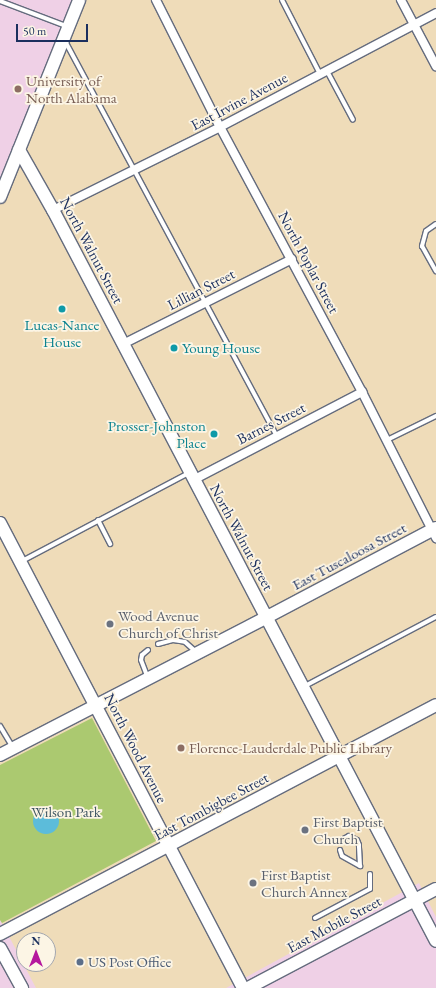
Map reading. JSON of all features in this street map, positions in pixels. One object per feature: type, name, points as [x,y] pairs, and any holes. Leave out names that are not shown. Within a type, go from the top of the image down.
[{"type":"street","points":[[0,197],[79,0]]},
{"type":"street","name":"North Poplar Street","points":[[156,0],[220,127],[292,259],[435,532]]},
{"type":"street","points":[[401,0],[436,66]]},
{"type":"street","name":"East Irvine Avenue","points":[[53,210],[220,127],[436,12]]},
{"type":"street","name":"North Walnut Street","points":[[18,150],[53,210],[124,344],[191,476],[267,617],[436,942]]},
{"type":"street","name":"Lillian Street","points":[[124,344],[292,259]]},
{"type":"street","name":"Barnes Street","points":[[191,476],[278,436],[362,392]]},
{"type":"street","name":"North Wood Avenue","points":[[0,523],[243,988]]},
{"type":"street","name":"East Tuscaloosa Street","points":[[0,755],[435,532]]},
{"type":"street","name":"East Tombigbee Street","points":[[0,934],[436,705]]},
{"type":"street","name":"East Mobile Street","points":[[248,988],[436,889]]},
{"type":"street","points":[[0,948],[22,988]]},
{"type":"lane","points":[[282,0],[323,72],[353,120]]},
{"type":"lane","points":[[0,1],[68,27]]},
{"type":"lane","points":[[64,39],[136,170],[278,436]]},
{"type":"lane","points":[[436,224],[426,231],[422,246],[436,271]]},
{"type":"lane","points":[[387,440],[436,416]]},
{"type":"lane","points":[[20,562],[98,520],[191,476]]},
{"type":"lane","points":[[98,520],[110,544]]},
{"type":"lane","points":[[303,687],[436,617]]},
{"type":"lane","points":[[158,644],[173,640],[185,642],[198,653]]},
{"type":"lane","points":[[148,650],[142,655],[141,660],[148,679]]},
{"type":"lane","points":[[0,726],[13,748]]},
{"type":"lane","points":[[340,850],[342,856],[360,866],[360,850],[357,840],[350,836],[343,839]]},
{"type":"lane","points":[[315,918],[370,889],[370,874]]},
{"type":"shaded area","name":"University of North Alabama","points":[[0,0],[72,0],[0,179]]},
{"type":"shaded area","points":[[419,883],[436,917],[436,988],[226,988]]},
{"type":"shaded area","points":[[0,920],[16,950],[16,972],[28,972],[36,988],[0,988]]},
{"type":"green space","name":"Wilson Park","points":[[92,718],[156,841],[2,923],[0,920],[0,765]]},
{"type":"water","points":[[46,808],[55,812],[59,821],[55,830],[46,834],[37,830],[33,821],[37,812]]},
{"type":"place","name":"University of North Alabama","points":[[18,89]]},
{"type":"place","name":"Lucas-Nance House","points":[[62,309]]},
{"type":"place","name":"Young House","points":[[174,348]]},
{"type":"place","name":"Prosser-Johnston Place","points":[[214,434]]},
{"type":"place","name":"Wood Avenue Church of Christ","points":[[110,624]]},
{"type":"place","name":"Florence-Lauderdale Public Library","points":[[181,748]]},
{"type":"place","name":"First Baptist Church","points":[[305,830]]},
{"type":"place","name":"First Baptist Church Annex","points":[[253,883]]},
{"type":"place","name":"US Post Office","points":[[80,962]]}]
